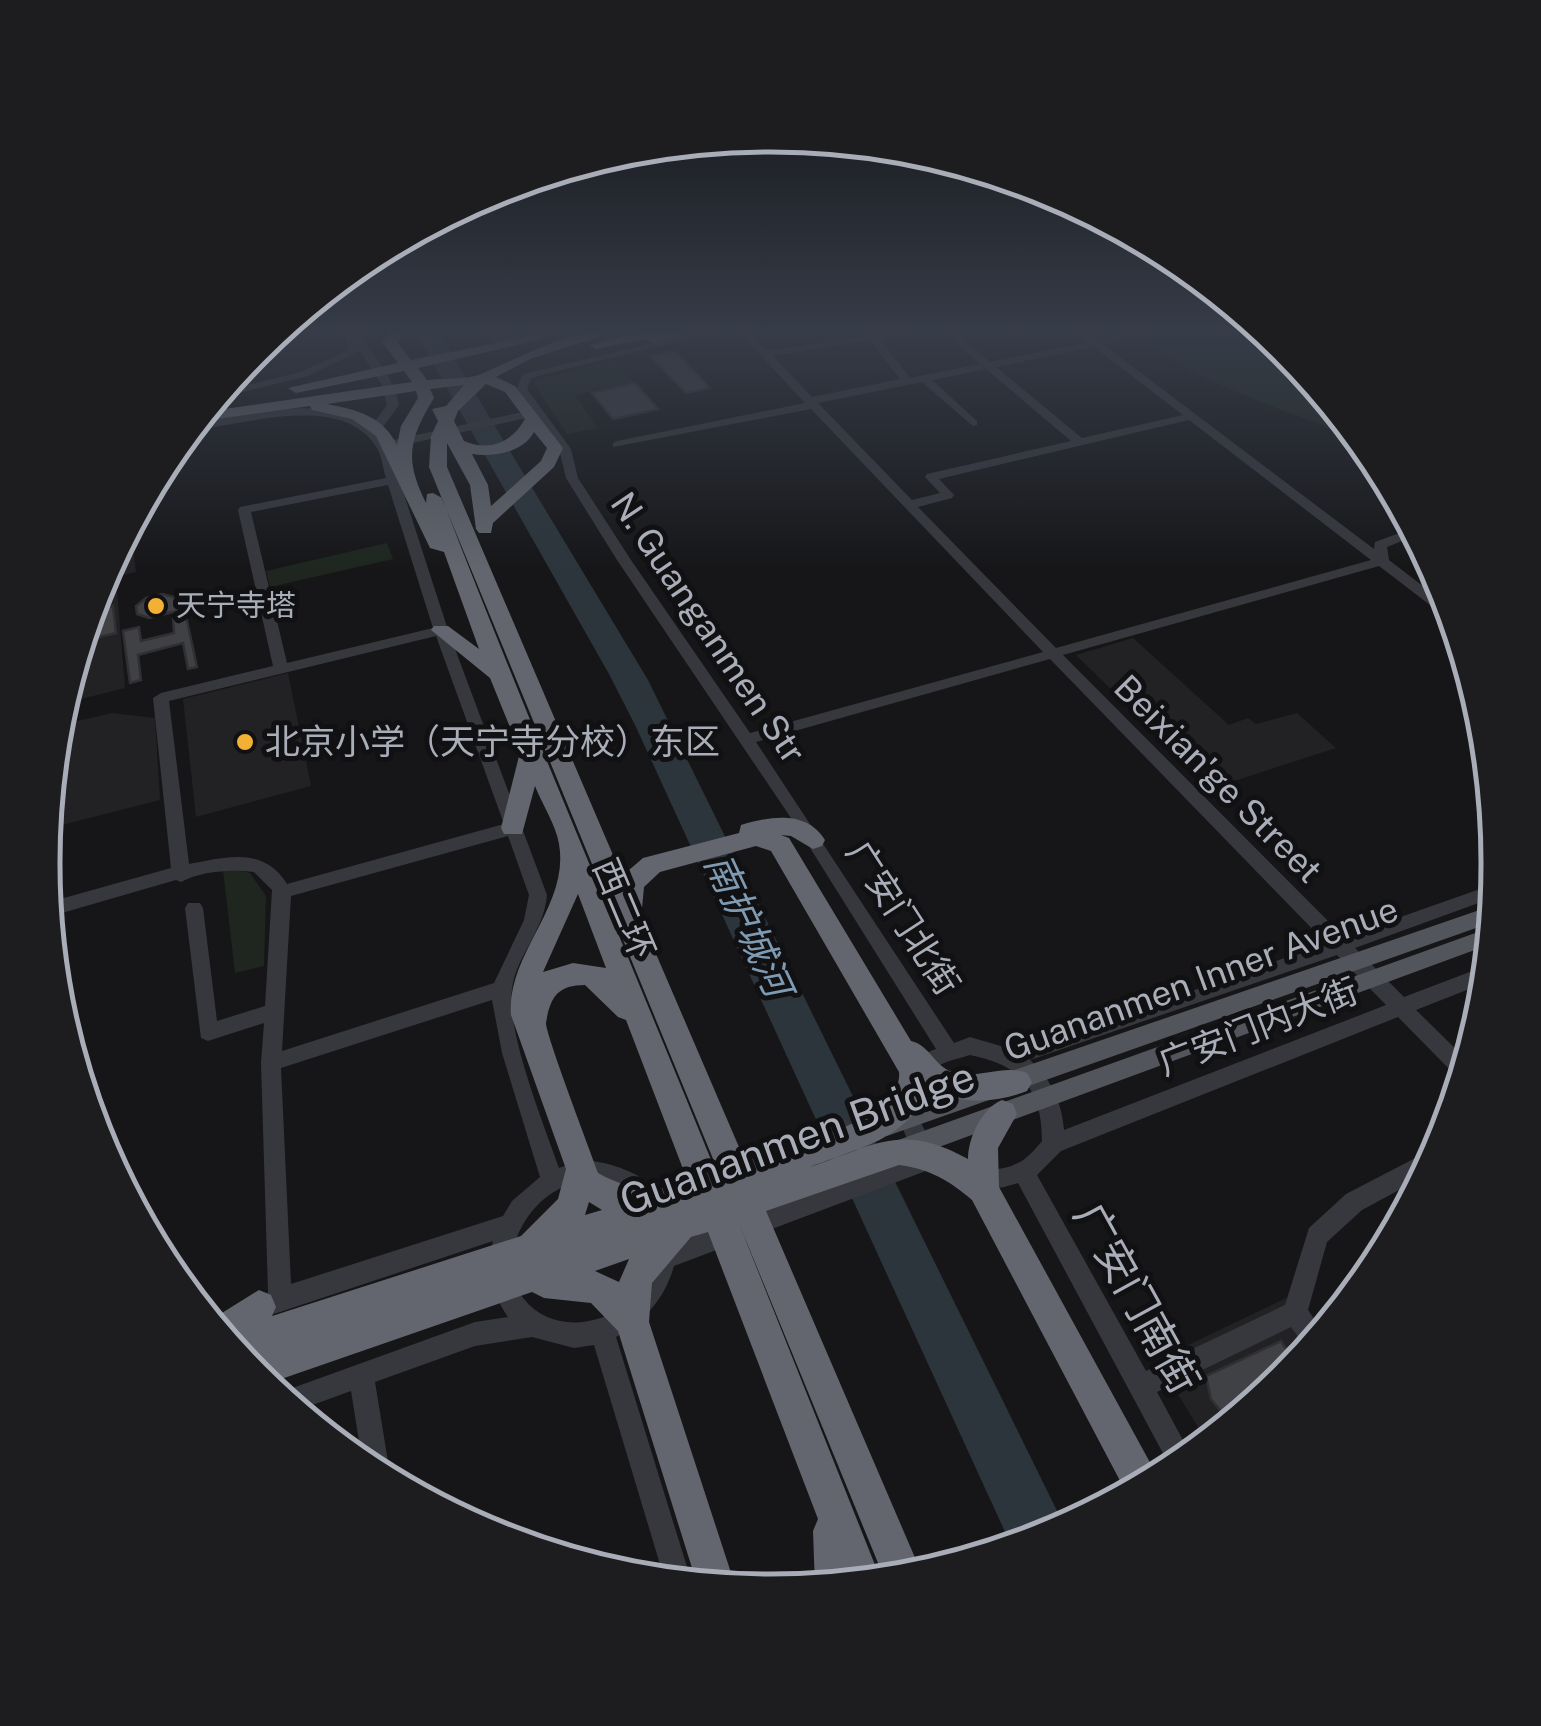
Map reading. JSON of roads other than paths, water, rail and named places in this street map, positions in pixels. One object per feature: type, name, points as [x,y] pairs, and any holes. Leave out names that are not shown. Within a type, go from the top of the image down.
[{"type":"highway","points":[[220,415],[247,411]]},
{"type":"highway","points":[[336,411],[357,415],[391,443],[396,478],[482,596]]},
{"type":"highway","points":[[391,443],[416,411]]},
{"type":"highway","name":"西二环","points":[[437,411],[421,446],[423,470],[441,497],[482,596],[581,809],[897,1562]]},
{"type":"highway","points":[[442,411],[490,515],[482,596]]},
{"type":"highway","name":"西二环","points":[[441,497],[436,452],[441,425],[451,411]]},
{"type":"highway","points":[[452,411],[452,439],[469,449],[489,450],[518,442],[529,417]]},
{"type":"highway","points":[[490,515],[554,456],[555,448],[544,430],[525,411]]},
{"type":"highway","name":"西二环","points":[[482,596],[499,675],[571,844],[856,1568]]},
{"type":"highway","points":[[442,630],[499,675]]},
{"type":"highway","points":[[513,828],[531,753]]},
{"type":"highway","points":[[581,809],[614,852],[641,860],[674,856]]},
{"type":"highway","points":[[644,956],[632,923],[630,883],[652,865],[756,832],[793,827],[805,830],[814,840]]},
{"type":"highway","points":[[756,832],[787,852],[929,1076],[952,1088],[1015,1069]]},
{"type":"highway","points":[[571,844],[567,890],[522,999],[524,1014],[546,1066],[572,1208],[554,1227],[518,1253],[609,1292],[617,1326],[711,1571]]},
{"type":"highway","points":[[850,952],[915,1078],[910,1097],[890,1120],[894,1138],[960,1168],[983,1189],[1136,1472]]},
{"type":"highway","points":[[533,1029],[534,1000],[545,984],[570,973],[584,972],[596,975],[612,988],[644,1028]]},
{"type":"highway","points":[[983,1189],[983,1146],[1002,1114]]},
{"type":"highway","name":"Guananmen Bridge","points":[[379,1314],[518,1253],[664,1212],[894,1138]]},
{"type":"highway","points":[[566,1175],[614,1199],[664,1212],[644,1264],[631,1284],[617,1326]]},
{"type":"highway","points":[[235,1321],[379,1314]]},
{"type":"highway","points":[[268,1365],[379,1314]]},
{"type":"highway","points":[[828,1496],[836,1570]]},
{"type":"main road","name":"Guananmen Inner Avenue","points":[[894,1138],[1015,1069],[1478,917]]},
{"type":"main road","name":"Guananmen Inner Avenue","points":[[1245,1024],[1476,941]]},
{"type":"main road","name":"Guananmen Bridge","points":[[894,1138],[1002,1114],[1245,1024]]},
{"type":"street","points":[[336,411],[337,415]]},
{"type":"street","points":[[354,421],[384,415],[388,411]]},
{"type":"street","points":[[213,423],[267,414],[337,415],[391,443],[529,417],[527,411]]},
{"type":"street","points":[[618,445],[776,411]]},
{"type":"street","name":"Beixian'ge Street","points":[[818,411],[1453,1061]]},
{"type":"street","points":[[959,411],[972,423]]},
{"type":"street","points":[[1043,411],[1078,441]]},
{"type":"street","points":[[1181,411],[1429,598]]},
{"type":"street","points":[[384,415],[391,443]]},
{"type":"street","name":"N. Guanganmen Str","points":[[529,417],[565,449],[572,478],[746,740]]},
{"type":"street","points":[[908,505],[948,494],[931,476],[1189,417]]},
{"type":"street","points":[[281,668],[244,510],[396,478],[442,630],[534,880],[538,911],[502,989],[506,1028],[566,1175]]},
{"type":"street","points":[[1382,561],[1380,545],[1401,536]]},
{"type":"street","points":[[746,740],[1382,561]]},
{"type":"street","points":[[180,875],[161,698],[442,630]]},
{"type":"street","name":"广安门北街","points":[[746,740],[948,1049]]},
{"type":"street","points":[[282,892],[513,828]]},
{"type":"street","points":[[62,906],[243,863],[260,866],[274,876],[282,892],[270,1063],[235,1321],[459,1241],[518,1253]]},
{"type":"street","name":"广安门内大街","points":[[1015,1069],[1339,944],[1480,896]]},
{"type":"street","points":[[194,908],[208,1032],[274,1012]]},
{"type":"street","name":"广安门内大街","points":[[1053,1144],[1471,980]]},
{"type":"street","points":[[270,1063],[502,989]]},
{"type":"street","points":[[970,1046],[1015,1069],[1030,1069],[1046,1090],[1054,1125],[1053,1144],[1024,1172],[989,1180],[959,1175],[894,1138],[907,1088],[921,1065],[948,1049],[970,1046]]},
{"type":"street","points":[[301,1396],[475,1334],[532,1326],[567,1336],[617,1326],[645,1300],[664,1258],[664,1212],[904,1107]]},
{"type":"street","points":[[664,1258],[932,1159]]},
{"type":"street","name":"广安门南街","points":[[1024,1172],[1174,1448]]},
{"type":"street","points":[[1140,1387],[1295,1314],[1317,1236],[1354,1202],[1410,1172]]},
{"type":"street","points":[[459,1241],[475,1334]]},
{"type":"street","points":[[518,1253],[500,1252],[500,1276],[512,1308],[532,1326]]},
{"type":"street","points":[[1295,1314],[1306,1329]]},
{"type":"street","points":[[617,1326],[675,1567]]},
{"type":"street","points":[[361,1375],[373,1452]]},
{"type":"water","name":"南护城河","points":[[460,411],[486,411],[648,680],[1058,1512],[1006,1533],[609,674]]},
{"type":"place","name":"天宁寺塔","points":[[156,606]]},
{"type":"place","name":"北京小学（天宁寺分校）东区","points":[[245,742]]}]
